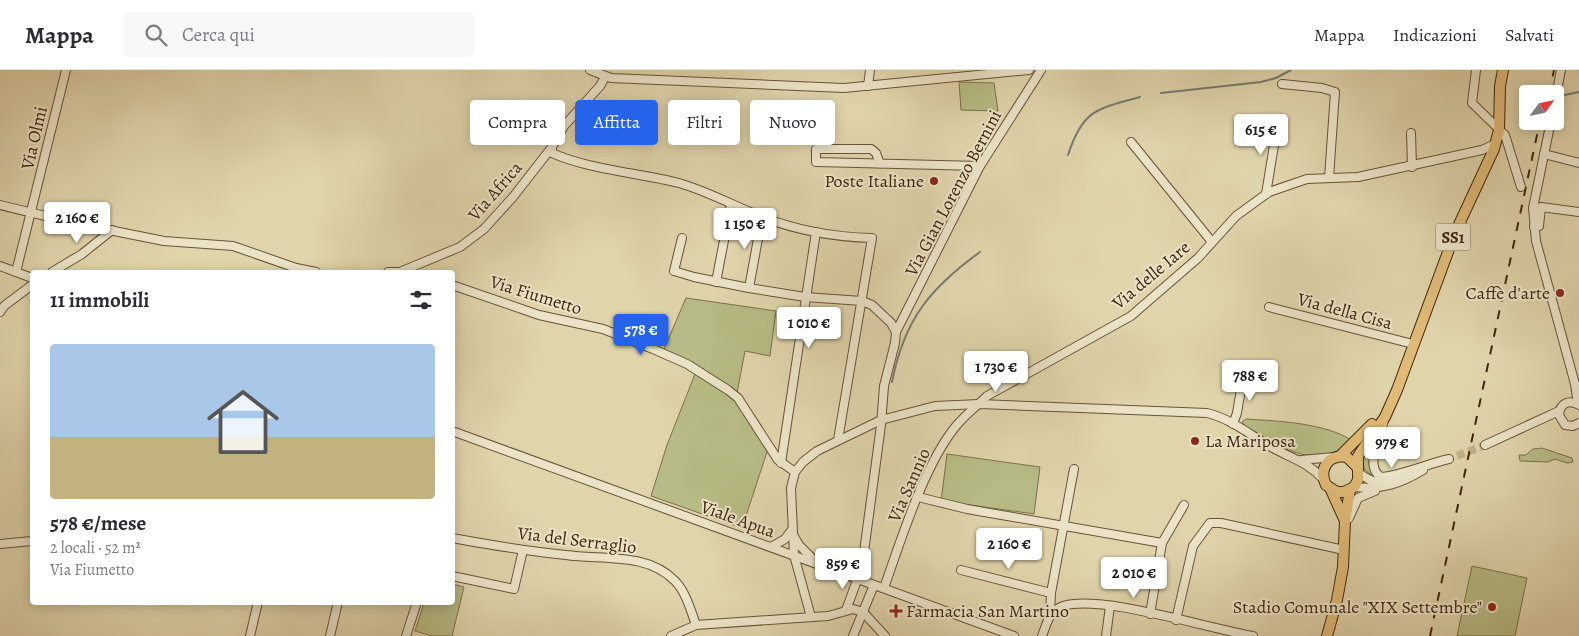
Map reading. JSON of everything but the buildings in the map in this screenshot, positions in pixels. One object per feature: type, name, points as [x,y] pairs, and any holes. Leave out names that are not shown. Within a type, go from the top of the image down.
[{"type":"main road","name":"SS1","points":[[1337,457],[1364,433],[1391,403],[1455,233],[1495,144],[1503,70]]},
{"type":"main road","points":[[1326,635],[1337,600],[1344,550],[1345,521],[1362,449],[1385,416],[1391,403]]},
{"type":"main road","points":[[1345,521],[1331,490],[1323,479],[1323,470],[1327,462],[1337,457],[1347,457],[1358,470]]},
{"type":"main road","points":[[1331,490],[1344,492],[1352,488]]},
{"type":"street","name":"Via Olmi","points":[[16,272],[66,70]]},
{"type":"street","points":[[590,70],[605,77],[844,88],[1024,70]]},
{"type":"street","points":[[868,86],[870,70]]},
{"type":"street","name":"Via Gian Lorenzo Bernini","points":[[846,610],[859,579],[884,386],[896,332],[980,166],[1042,70]]},
{"type":"street","points":[[1476,70],[1472,103],[1505,135],[1521,187]]},
{"type":"street","points":[[1558,85],[1561,70]]},
{"type":"street","name":"Via Africa","points":[[409,270],[477,236],[513,196],[552,147],[564,126],[600,86],[605,77]]},
{"type":"street","points":[[1282,84],[1322,88],[1335,92],[1329,178]]},
{"type":"street","points":[[1266,194],[1278,121]]},
{"type":"street","points":[[1485,445],[1559,411],[1562,405],[1568,402],[1578,404],[1575,384],[1536,241],[1534,227],[1533,208],[1549,130]]},
{"type":"street","points":[[1411,133],[1412,167]]},
{"type":"street","name":"Via delle Iare","points":[[1131,142],[1212,242]]},
{"type":"street","name":"Via delle Iare","points":[[979,404],[987,396],[1131,316],[1156,296],[1236,216],[1266,194],[1307,179],[1358,177],[1412,167],[1482,150],[1495,144]]},
{"type":"street","points":[[552,147],[551,151],[555,154],[588,164],[680,183],[708,192],[762,217],[816,232],[872,238],[838,440]]},
{"type":"street","points":[[880,164],[876,153],[870,149],[816,150],[816,162],[880,164],[980,166]]},
{"type":"street","points":[[1544,154],[1579,163]]},
{"type":"street","points":[[716,282],[731,204]]},
{"type":"street","points":[[0,205],[164,240],[233,246],[306,270]]},
{"type":"street","points":[[1534,227],[1539,226],[1541,207],[1579,212]]},
{"type":"street","points":[[749,288],[762,217]]},
{"type":"street","points":[[55,270],[82,254],[112,230]]},
{"type":"street","points":[[781,463],[816,232]]},
{"type":"street","points":[[682,238],[674,271],[749,288],[805,297],[862,302],[872,305],[883,315],[896,332]]},
{"type":"street","points":[[0,266],[30,277]]},
{"type":"street","points":[[0,312],[4,306],[30,286]]},
{"type":"street","name":"Via Fiumetto","points":[[455,286],[538,315],[604,329],[686,364],[738,398],[781,463],[795,472]]},
{"type":"street","name":"Via della Cisa","points":[[1269,307],[1413,344]]},
{"type":"street","points":[[1568,402],[1575,384]]},
{"type":"street","points":[[1233,424],[1237,413],[1241,388]]},
{"type":"street","points":[[811,617],[794,555],[791,488],[795,472],[810,455],[881,420],[935,406],[979,404],[1192,412],[1216,415],[1274,448],[1301,460],[1323,479]]},
{"type":"street","name":"Via Sannio","points":[[884,588],[918,497],[949,435],[969,412],[979,404]]},
{"type":"street","points":[[1559,411],[1562,422]]},
{"type":"street","points":[[1385,416],[1372,463],[1377,475],[1388,477],[1449,459]]},
{"type":"street","points":[[1531,425],[1553,421],[1577,427]]},
{"type":"street","name":"Viale Apua","points":[[455,432],[1014,636]]},
{"type":"street","points":[[1358,470],[1369,481],[1382,484],[1457,456]]},
{"type":"street","points":[[1301,460],[1337,457]]},
{"type":"street","points":[[1042,636],[1050,615],[1051,593],[1074,469]]},
{"type":"street","points":[[1344,537],[1353,506],[1358,498],[1410,478],[1423,470]]},
{"type":"street","points":[[1352,488],[1386,487]]},
{"type":"street","points":[[918,497],[967,510],[1162,543]]},
{"type":"street","points":[[1150,614],[1162,543],[1184,505]]},
{"type":"street","points":[[1176,620],[1193,546],[1201,532],[1210,523],[1221,523],[1344,550]]},
{"type":"street","points":[[770,547],[785,539],[792,531]]},
{"type":"street","points":[[792,531],[799,545],[820,565]]},
{"type":"street","name":"Via del Serraglio","points":[[455,539],[568,556],[621,559],[653,567],[670,576],[679,585],[696,626]]},
{"type":"street","points":[[0,544],[30,541]]},
{"type":"street","points":[[455,577],[514,589],[523,550]]},
{"type":"street","points":[[961,570],[1051,593]]},
{"type":"street","points":[[852,636],[874,584]]},
{"type":"street","points":[[1050,615],[1062,607],[1079,604],[1110,606],[1253,636]]},
{"type":"street","points":[[250,636],[257,605]]},
{"type":"street","points":[[330,636],[337,605]]},
{"type":"street","points":[[407,636],[416,605]]},
{"type":"street","points":[[1106,636],[1110,606]]},
{"type":"street","points":[[671,636],[696,626],[828,616],[853,609],[862,612],[885,636]]},
{"type":"street","points":[[989,636],[998,630]]},
{"type":"green space","points":[[959,82],[994,83],[998,111],[961,110]]},
{"type":"green space","points":[[686,298],[776,311],[770,356],[745,351],[737,393],[697,367],[664,349]]},
{"type":"green space","points":[[695,374],[735,399],[768,449],[742,528],[651,496],[667,445]]},
{"type":"green space","points":[[1246,419],[1287,422],[1316,427],[1329,430],[1353,441],[1332,453],[1318,456],[1300,454],[1256,434],[1242,422]]},
{"type":"green space","points":[[1376,442],[1369,464],[1375,478],[1364,469],[1363,456],[1370,443]]},
{"type":"green space","points":[[1542,448],[1572,458],[1573,462],[1567,463],[1555,459],[1548,462],[1520,461],[1519,455],[1526,455],[1533,449]]},
{"type":"green space","points":[[947,454],[1040,467],[1034,514],[941,501]]},
{"type":"green space","name":"Stadio Comunale \"XIX Settembre\"","points":[[1472,566],[1527,578],[1515,636],[1457,636]]},
{"type":"green space","points":[[455,585],[464,587],[452,636],[432,636],[415,631],[423,605],[455,605]]},
{"type":"waterway","points":[[1161,93],[1261,82],[1276,78],[1291,70]]},
{"type":"waterway","points":[[1564,95],[1579,92]]},
{"type":"waterway","points":[[1068,155],[1080,128],[1094,113],[1102,108],[1140,97]]},
{"type":"waterway","points":[[892,382],[904,341],[922,307],[947,279],[980,252]]},
{"type":"tunnel","points":[[1457,456],[1485,445]]},
{"type":"railway","points":[[1551,85],[1554,70]]},
{"type":"railway","points":[[1430,636],[1538,130]]},
{"type":"place","name":"Poste Italiane","points":[[934,181]]},
{"type":"place","name":"Caffè d'arte","points":[[1560,293]]},
{"type":"place","name":"La Mariposa","points":[[1195,441]]},
{"type":"place","name":"Stadio Comunale \"XIX Settembre\"","points":[[1492,607]]},
{"type":"place","name":"Farmacia San Martino","points":[[896,611]]}]
